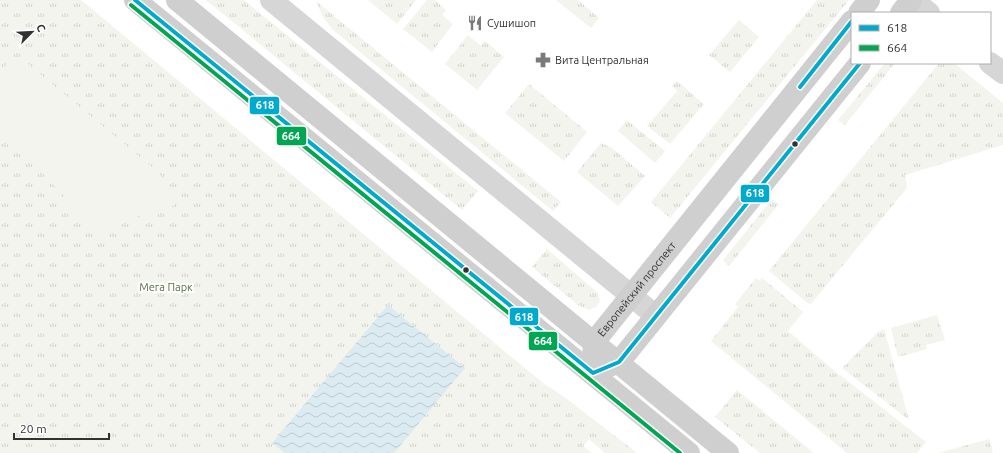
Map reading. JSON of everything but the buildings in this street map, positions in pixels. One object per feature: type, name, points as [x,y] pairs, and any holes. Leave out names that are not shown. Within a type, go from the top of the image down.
[{"type":"street","points":[[135,0],[593,372],[689,453]]},
{"type":"street","points":[[177,0],[728,453]]},
{"type":"street","points":[[271,0],[656,316]]},
{"type":"street","points":[[860,12],[869,0]]},
{"type":"street","points":[[902,12],[912,0],[928,12]]},
{"type":"street","name":"Европейский проспект","points":[[593,372],[594,342],[851,22]]},
{"type":"street","points":[[593,372],[618,362],[859,64]]},
{"type":"street","points":[[991,64],[1003,73]]},
{"type":"green space","name":"Мега Парк","points":[[0,0],[81,0],[543,383],[563,396],[637,453],[605,453],[589,439],[583,446],[592,453],[0,453]]},
{"type":"green space","points":[[206,0],[244,0],[478,191],[462,210]]},
{"type":"green space","points":[[368,0],[416,0],[397,24]]},
{"type":"green space","points":[[427,0],[435,0],[446,10],[442,15],[453,24],[432,52],[403,29]]},
{"type":"green space","points":[[556,0],[578,0],[599,18],[591,28]]},
{"type":"green space","points":[[817,0],[849,0],[670,218],[651,202]]},
{"type":"green space","points":[[316,1],[561,202],[553,211],[332,29],[323,17]]},
{"type":"green space","points":[[739,20],[759,37],[730,72],[709,55]]},
{"type":"green space","points":[[468,35],[481,46],[485,41],[504,57],[477,90],[445,64]]},
{"type":"green space","points":[[20,61],[28,64],[158,172],[176,197],[174,205],[162,211],[127,220],[95,235],[64,195],[27,159],[0,139],[0,71],[7,64]]},
{"type":"green space","points":[[884,64],[894,64],[845,125],[838,120]]},
{"type":"green space","points":[[938,64],[955,64],[1003,103],[1003,145],[905,175],[907,188],[810,305],[769,271]]},
{"type":"green space","points":[[677,81],[704,104],[670,144],[647,126],[677,91],[672,86]]},
{"type":"green space","points":[[529,84],[587,132],[564,161],[505,113]]},
{"type":"green space","points":[[627,120],[665,151],[655,163],[618,131]]},
{"type":"green space","points":[[601,143],[612,148],[645,176],[618,206],[577,172]]},
{"type":"green space","points":[[772,199],[779,204],[729,266],[723,260]]},
{"type":"green space","points":[[547,249],[598,293],[600,301],[596,307],[589,310],[578,305],[532,267]]},
{"type":"green space","points":[[756,278],[760,281],[762,278],[803,312],[788,331],[831,368],[926,442],[917,453],[847,453],[711,341],[738,307],[735,304]]},
{"type":"green space","points":[[937,315],[945,340],[926,345],[927,349],[898,357],[891,328]]},
{"type":"green space","points":[[884,329],[909,420],[842,368],[878,332]]},
{"type":"green space","points":[[737,390],[814,453],[760,453],[715,417]]},
{"type":"green space","points":[[989,439],[993,453],[938,453]]},
{"type":"water","points":[[388,305],[465,368],[394,453],[285,453],[272,443]]},
{"type":"transit line","name":"618","points":[[135,0],[593,373],[619,362],[859,64]]},
{"type":"transit line","name":"664","points":[[131,5],[680,453]]},
{"type":"transit line","name":"618","points":[[800,87],[851,22]]},
{"type":"place","name":"Сушишоп","points":[[475,23]]},
{"type":"place","name":"Вита Центральная","points":[[543,60]]}]
